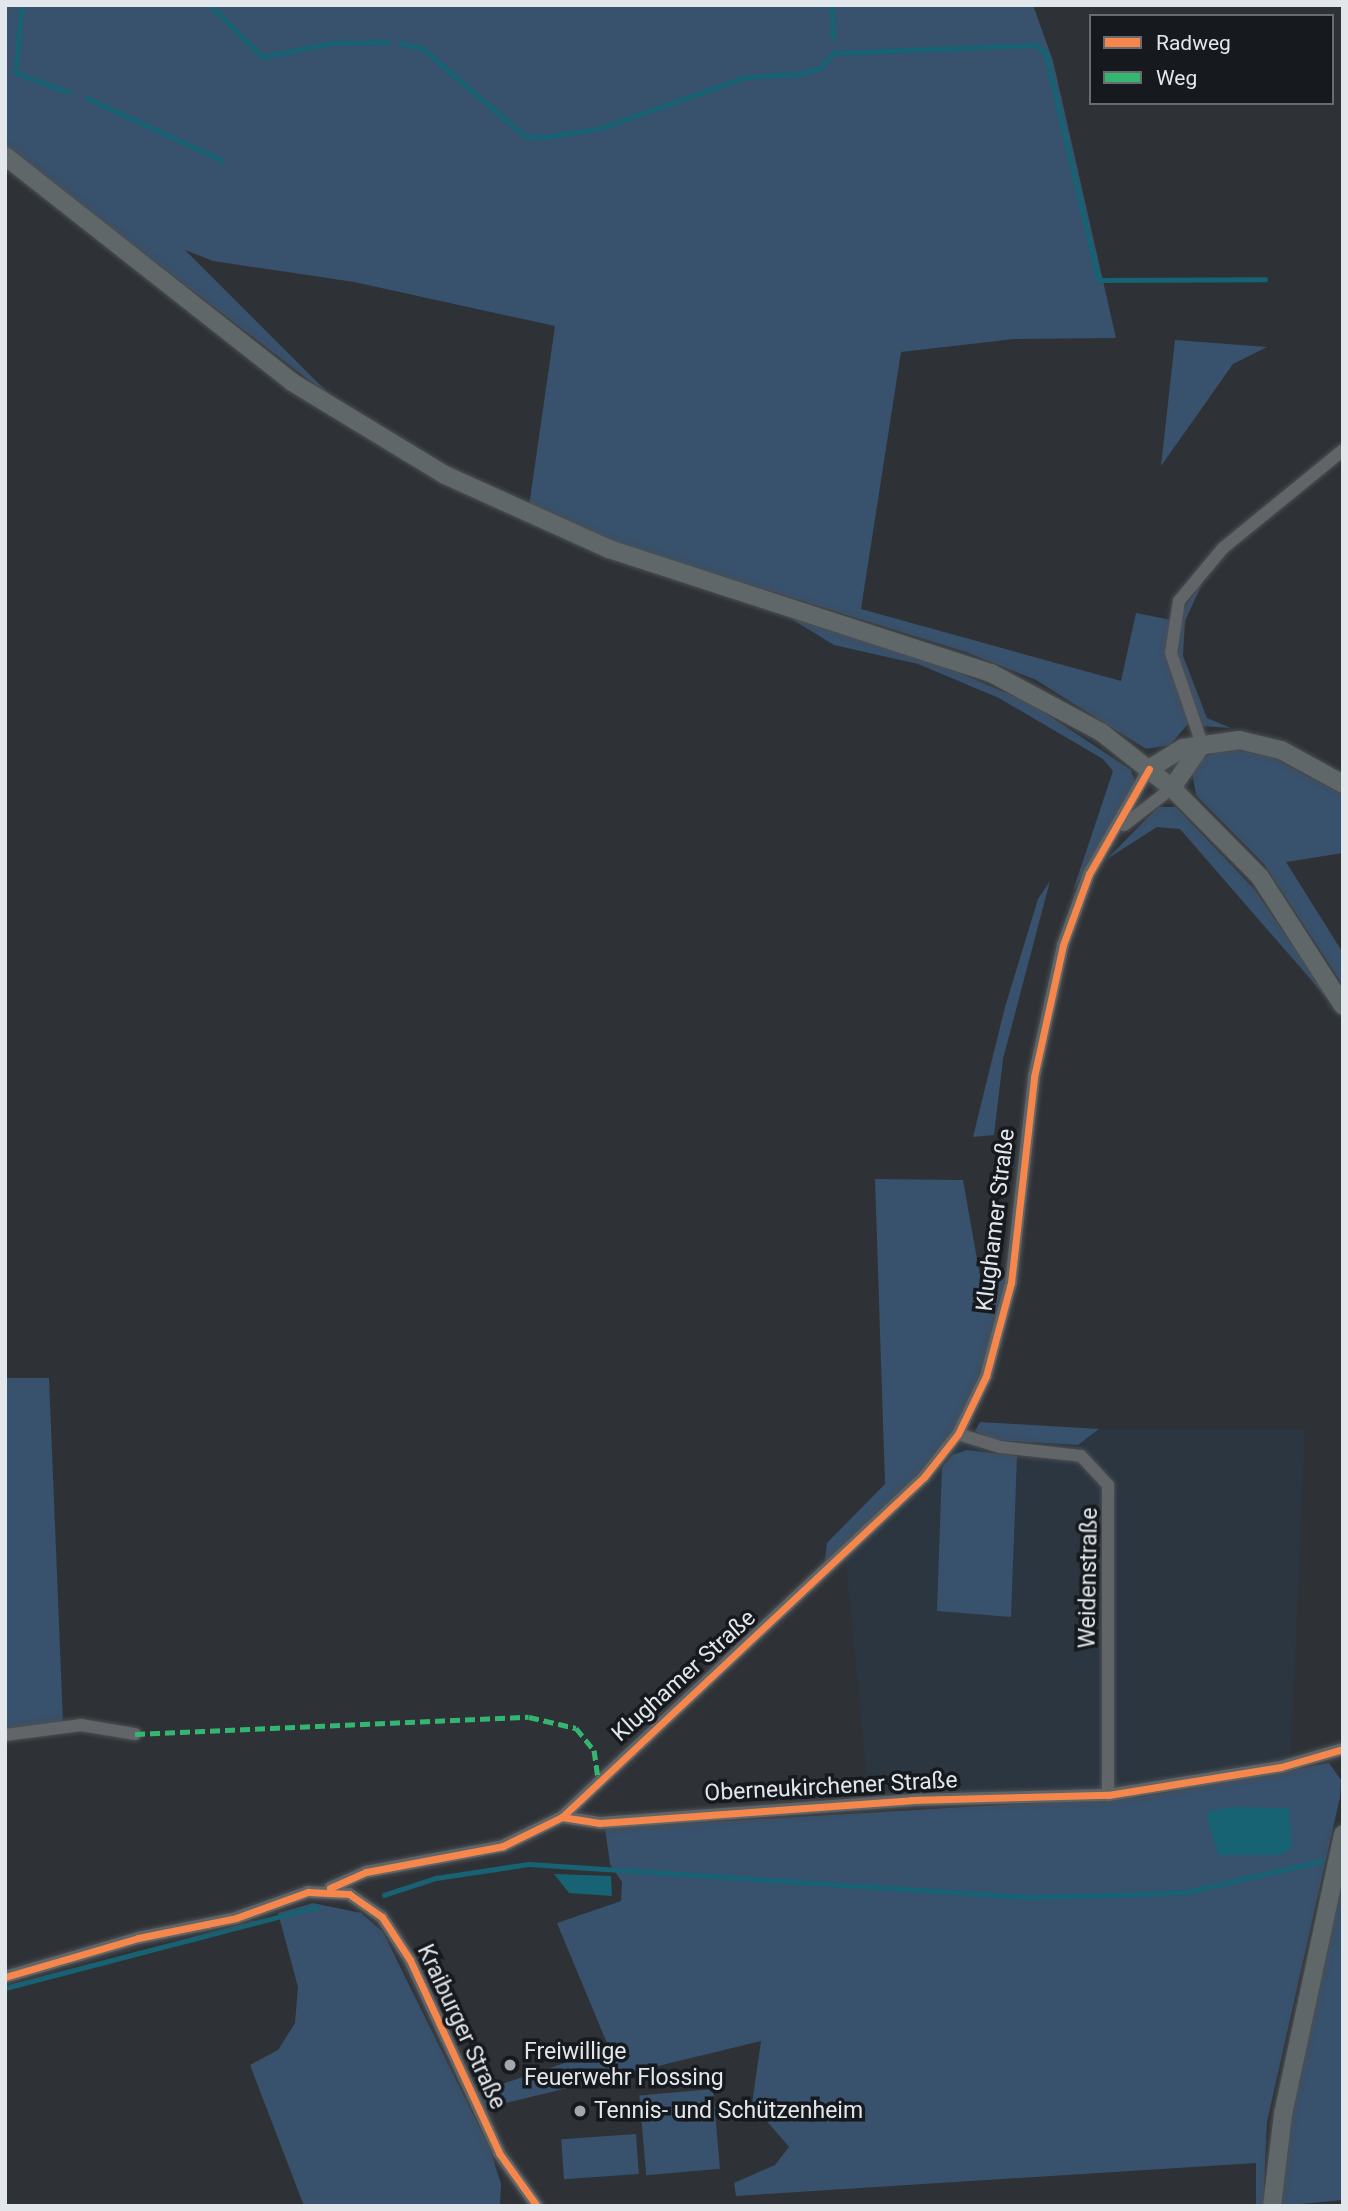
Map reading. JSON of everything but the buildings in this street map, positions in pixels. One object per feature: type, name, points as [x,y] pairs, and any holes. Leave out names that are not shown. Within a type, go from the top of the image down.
[{"type":"main road","points":[[5,156],[292,382],[444,475],[609,549],[991,673],[1090,726],[1172,788],[1268,887],[1343,1006]]},
{"type":"main road","points":[[1149,769],[1202,744],[1267,745],[1343,784]]},
{"type":"main road","points":[[1172,788],[1202,744]]},
{"type":"main road","points":[[1272,2206],[1283,2113],[1343,1834]]},
{"type":"street","points":[[1202,744],[1171,653],[1179,601],[1223,548],[1343,450]]},
{"type":"street","name":"Klughamer Straße","points":[[562,1817],[924,1476],[958,1434],[986,1376],[1011,1283],[1034,1077],[1063,945],[1089,874],[1121,828],[1149,769]]},
{"type":"street","name":"Klughamer Straße","points":[[1121,828],[1172,788]]},
{"type":"street","name":"Weidenstraße","points":[[958,1434],[1000,1447],[1081,1456],[1108,1485],[1108,1795]]},
{"type":"street","points":[[5,1735],[81,1725],[135,1734]]},
{"type":"street","name":"Oberneukirchener Straße","points":[[562,1817],[600,1823],[911,1800],[1108,1795],[1281,1767],[1343,1749]]},
{"type":"street","points":[[5,1977],[330,1888],[366,1872],[503,1846],[562,1817]]},
{"type":"street","name":"Kraiburger Straße","points":[[330,1888],[373,1910],[410,1960],[499,2153],[537,2206]]},
{"type":"shaded area","points":[[5,5],[1033,5],[1053,61],[1116,338],[1014,339],[901,352],[861,609],[1121,681],[1136,613],[1176,621],[1207,573],[1185,621],[1183,656],[1207,718],[1231,728],[1187,725],[1170,745],[1146,749],[1036,680],[966,652],[596,537],[529,506],[555,326],[354,282],[213,261],[185,250],[334,399],[5,147]]},
{"type":"shaded area","points":[[1175,340],[1267,347],[1233,364],[1161,466]]},
{"type":"shaded area","points":[[790,618],[943,666],[1030,703],[1131,770],[1135,782],[1129,797],[1073,891],[1113,771],[1103,759],[999,698],[918,664],[834,645]]},
{"type":"shaded area","points":[[1227,748],[1272,757],[1343,795],[1343,853],[1286,862],[1343,953],[1343,985],[1264,864],[1196,795],[1192,772],[1202,758]]},
{"type":"shaded area","points":[[1158,807],[1176,807],[1255,890],[1332,1004],[1180,829],[1157,827],[1107,859]]},
{"type":"shaded area","points":[[1050,881],[1003,1059],[994,1135],[973,1137],[1005,1007],[1038,899]]},
{"type":"shaded area","points":[[875,1179],[963,1180],[980,1276],[1006,1278],[986,1358],[959,1424],[922,1470],[825,1561],[827,1543],[885,1484]]},
{"type":"shaded area","points":[[5,1378],[49,1378],[63,1722],[5,1732]]},
{"type":"shaded area","points":[[980,1422],[1099,1429],[1078,1445],[993,1440],[975,1431]]},
{"type":"shaded area","points":[[959,1424],[993,1440],[1078,1445],[1099,1429],[1305,1429],[1290,1775],[1081,1802],[870,1809],[844,1543]]},
{"type":"shaded area","points":[[967,1450],[1017,1456],[1011,1617],[937,1611],[942,1468],[952,1455]]},
{"type":"shaded area","points":[[1329,1763],[1341,1780],[1340,1797],[1267,2122],[1263,2206],[1256,2206],[1256,2163],[736,2196],[734,2183],[775,2165],[789,2147],[752,2104],[761,2041],[485,2108],[478,2092],[609,2048],[557,1923],[621,1901],[622,1882],[610,1864],[605,1828],[1141,1797]]},
{"type":"shaded area","points":[[1231,1807],[1289,1808],[1292,1847],[1281,1855],[1218,1855],[1207,1818],[1209,1811]]},
{"type":"shaded area","points":[[554,1874],[611,1876],[612,1896],[569,1893]]},
{"type":"shaded area","points":[[1343,1876],[1343,2200],[1280,2206],[1288,2124]]},
{"type":"shaded area","points":[[313,1903],[361,1913],[383,1932],[490,2149],[501,2184],[500,2206],[304,2206],[250,2065],[278,2050],[295,2023],[298,1987],[278,1913]]},
{"type":"shaded area","points":[[713,2089],[720,2169],[646,2175],[639,2095]]},
{"type":"shaded area","points":[[636,2134],[639,2174],[564,2179],[561,2139]]},
{"type":"waterway","points":[[22,5],[16,73],[69,92]]},
{"type":"waterway","points":[[210,5],[263,57],[331,43],[388,42]]},
{"type":"waterway","points":[[832,5],[834,38]]},
{"type":"waterway","points":[[400,43],[422,48],[525,136],[545,137],[601,128],[746,77],[799,74],[820,68],[834,53],[1036,45],[1046,53],[1099,280],[1265,279]]},
{"type":"waterway","points":[[87,98],[222,160]]},
{"type":"waterway","points":[[384,1895],[436,1878],[529,1864],[1022,1897],[1118,1895],[1186,1892],[1321,1861]]},
{"type":"waterway","points":[[5,1988],[317,1907]]},
{"type":"marked path","points":[[135,1734],[529,1717],[576,1728],[594,1750],[598,1780]]},
{"type":"cycle path","points":[[330,1888],[366,1872],[503,1846],[562,1817],[924,1477],[958,1434],[986,1376],[1011,1283],[1034,1077],[1063,945],[1089,874],[1149,769]]},
{"type":"cycle path","points":[[562,1817],[600,1823],[911,1800],[1108,1795],[1281,1767],[1343,1749]]},
{"type":"cycle path","points":[[5,1977],[138,1938],[236,1918],[308,1892],[349,1894],[382,1917],[410,1960],[499,2153],[537,2206]]},
{"type":"place","name":"Freiwillige Feuerwehr Flossing","points":[[510,2065]]},
{"type":"place","name":"Tennis- und Schützenheim","points":[[580,2111]]}]
